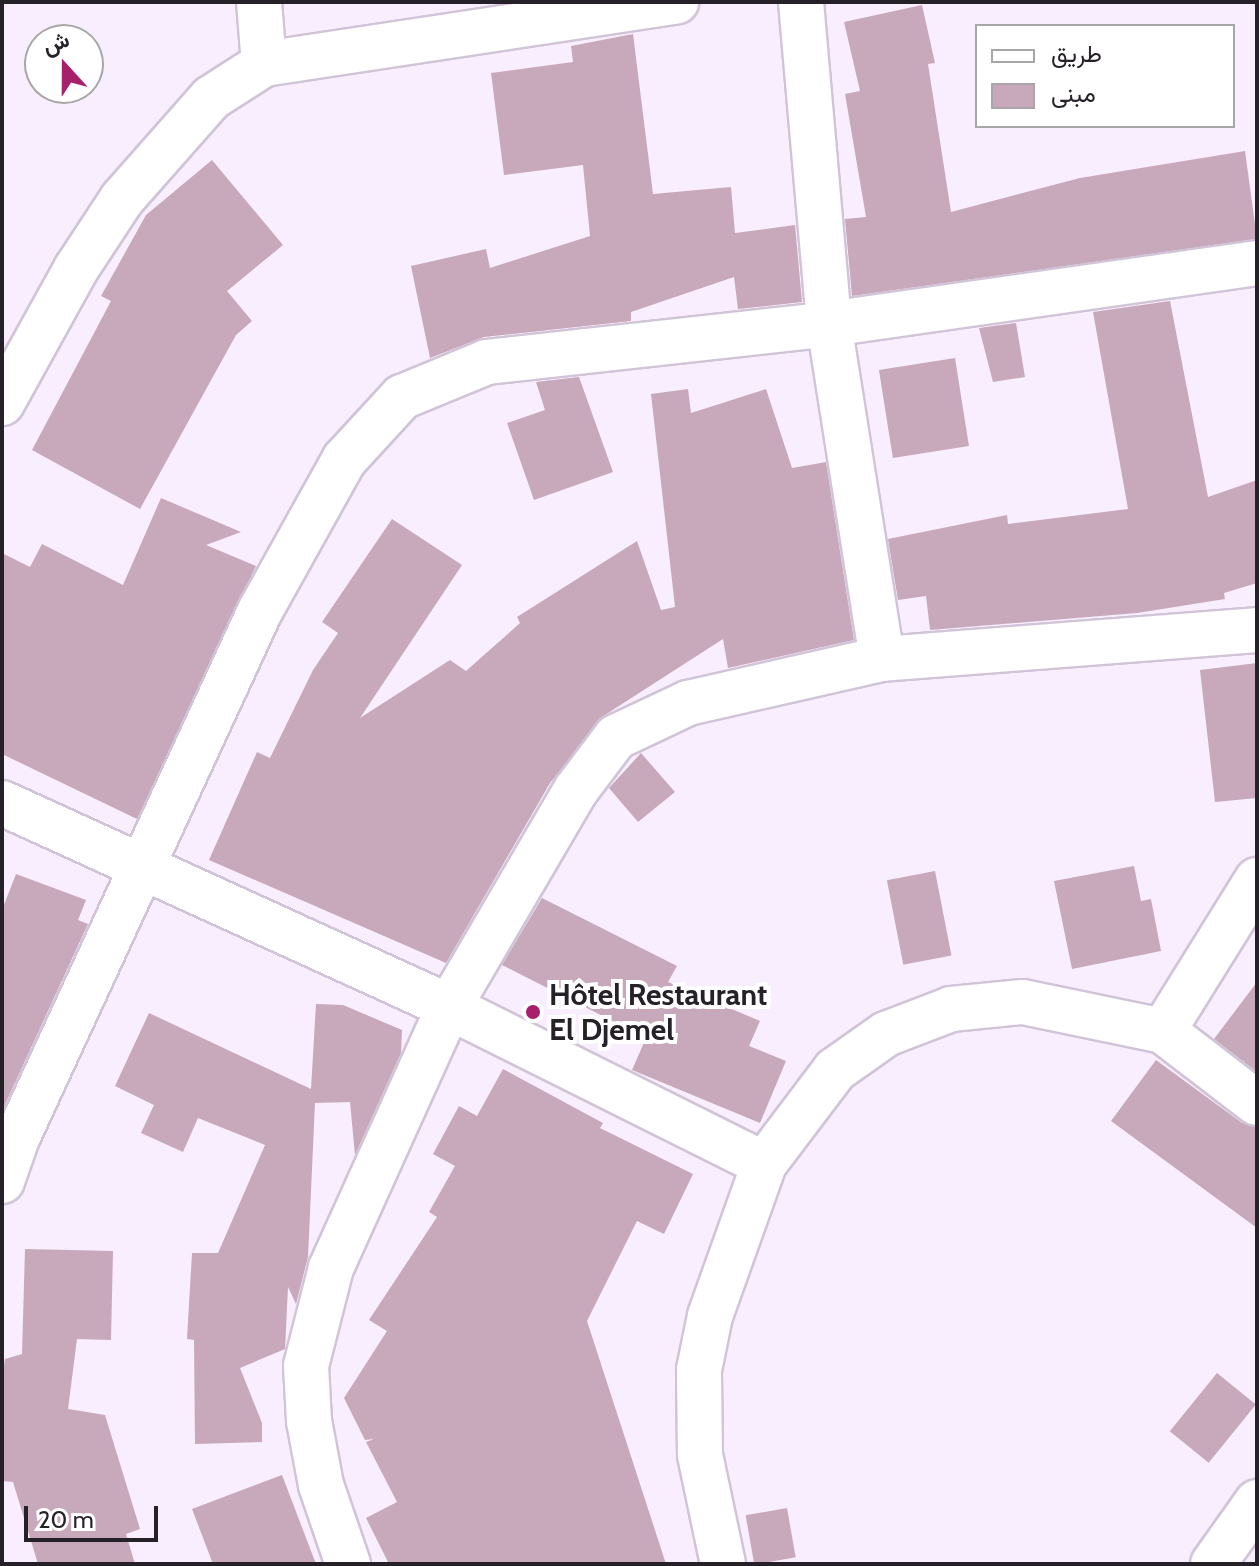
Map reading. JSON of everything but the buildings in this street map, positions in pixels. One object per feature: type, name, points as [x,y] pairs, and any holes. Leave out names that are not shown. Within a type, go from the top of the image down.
[{"type":"street","points":[[259,2],[264,64]]},
{"type":"street","points":[[2,403],[76,269],[122,199],[211,98],[264,64],[676,2]]},
{"type":"street","points":[[801,2],[829,324],[882,659]]},
{"type":"street","points":[[2,1181],[17,1138],[146,867],[260,611],[344,460],[402,397],[487,362],[829,324],[1257,263]]},
{"type":"street","points":[[348,1564],[321,1485],[309,1421],[306,1366],[331,1268],[449,1007],[576,790],[616,737],[688,703],[882,659],[1257,630]]},
{"type":"street","points":[[2,803],[449,1007],[764,1164]]},
{"type":"street","points":[[1163,1031],[1257,880]]},
{"type":"street","points":[[723,1564],[700,1455],[699,1370],[710,1316],[764,1164],[835,1070],[886,1034],[951,1009],[1023,1002],[1163,1031],[1257,1103]]},
{"type":"street","points":[[1213,1564],[1257,1502]]},
{"type":"place","name":"Hôtel Restaurant El Djemel","points":[[533,1012]]}]
